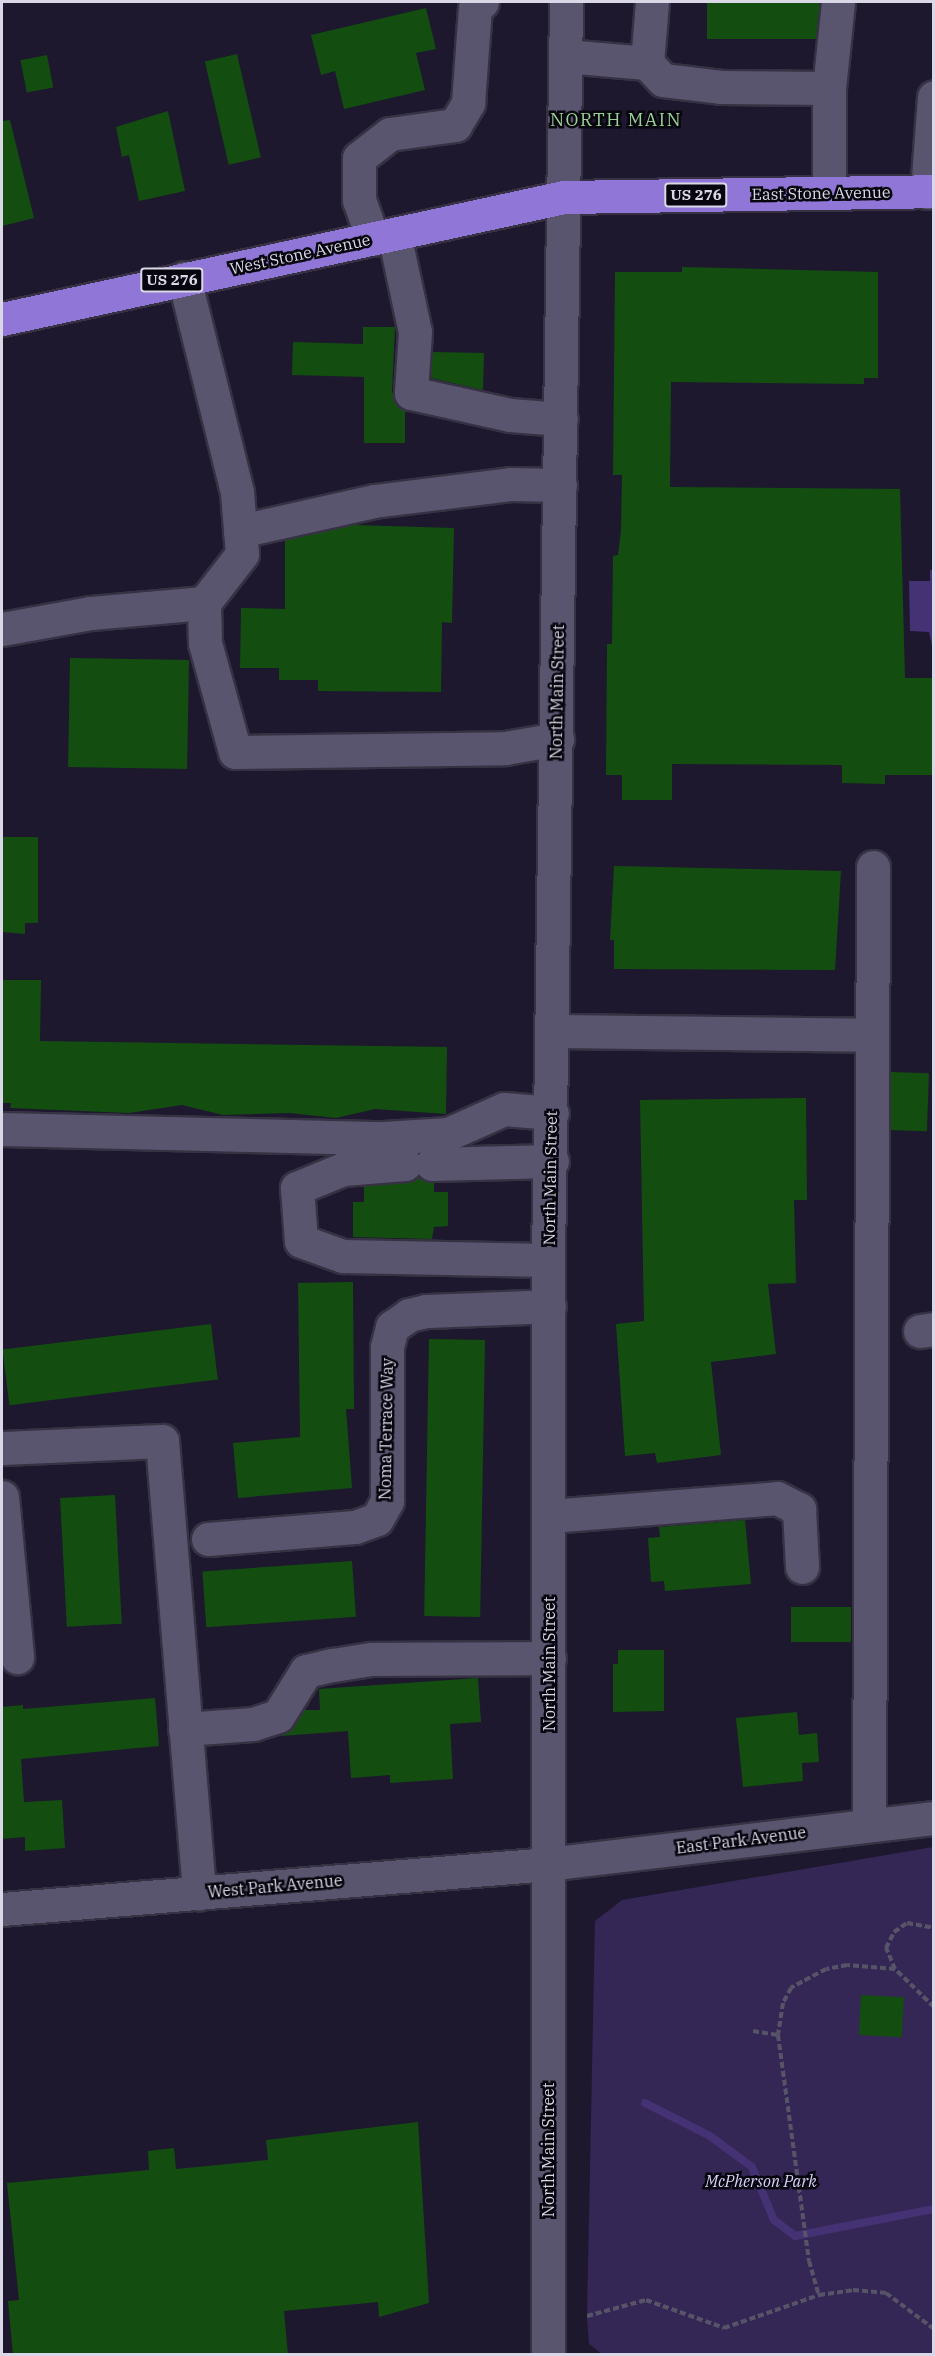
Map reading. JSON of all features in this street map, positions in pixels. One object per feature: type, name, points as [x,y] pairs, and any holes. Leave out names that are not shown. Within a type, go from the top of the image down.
[{"type":"highway","name":"East Stone Avenue","points":[[564,197],[930,191]]},
{"type":"highway","name":"West Stone Avenue","points":[[2,320],[184,278],[564,197]]},
{"type":"street","points":[[482,2],[475,8],[468,103],[455,125],[390,134],[359,158],[359,200],[383,236],[415,332],[411,393],[501,413],[561,419]]},
{"type":"street","name":"North Main Street","points":[[548,2355],[550,1516],[548,1260],[552,1161],[566,2]]},
{"type":"street","points":[[647,63],[652,2]]},
{"type":"street","points":[[829,193],[829,88],[838,2]]},
{"type":"street","points":[[565,56],[647,63],[663,81],[829,88]]},
{"type":"street","points":[[930,191],[933,97]]},
{"type":"street","points":[[184,278],[237,492],[242,554],[204,603],[205,643],[236,753],[505,748],[556,739]]},
{"type":"street","points":[[240,531],[374,501],[510,484],[560,485]]},
{"type":"street","points":[[2,629],[91,613],[204,603]]},
{"type":"street","points":[[869,1824],[873,867]]},
{"type":"street","points":[[553,1031],[872,1035]]},
{"type":"street","points":[[2,1130],[383,1138],[448,1134],[504,1109],[552,1113]]},
{"type":"street","points":[[548,1260],[343,1256],[301,1241],[297,1188],[343,1169],[419,1164],[552,1161]]},
{"type":"street","name":"Noma Terrace Way","points":[[208,1539],[355,1527],[377,1519],[387,1501],[387,1347],[392,1328],[402,1319],[426,1311],[549,1306]]},
{"type":"street","points":[[2,1448],[162,1441],[199,1893]]},
{"type":"street","points":[[2,1497],[17,1657]]},
{"type":"street","points":[[550,1516],[777,1498],[799,1509],[802,1567]]},
{"type":"street","points":[[185,1729],[253,1724],[278,1716],[306,1671],[333,1665],[372,1659],[549,1658]]},
{"type":"street","name":"East Park Avenue","points":[[548,1864],[933,1818]]},
{"type":"street","name":"West Park Avenue","points":[[2,1909],[548,1864]]},
{"type":"path","points":[[933,1928],[907,1923],[894,1932],[886,1948],[897,1971],[933,2007]]},
{"type":"path","points":[[819,2295],[808,2250],[806,2215],[778,2035],[783,2003],[791,1988],[806,1978],[847,1965],[897,1971]]},
{"type":"path","points":[[753,2031],[778,2035]]},
{"type":"path","points":[[587,2316],[646,2300],[724,2328],[819,2295],[853,2290],[886,2293],[933,2329]]},
{"type":"green space","name":"McPherson Park","points":[[933,1847],[933,2354],[602,2354],[589,2344],[587,2316],[595,1921],[622,1900]]},
{"type":"shaded area","points":[[930,570],[934,570],[933,650],[929,632],[910,631],[909,581],[930,581]]},
{"type":"building","points":[[707,2],[819,2],[819,39],[707,39]]},
{"type":"building","points":[[426,8],[436,49],[416,53],[425,90],[344,109],[335,71],[321,75],[311,35]]},
{"type":"building","points":[[237,54],[261,157],[229,165],[205,61]]},
{"type":"building","points":[[47,55],[53,87],[27,93],[20,60]]},
{"type":"building","points":[[168,111],[185,191],[139,201],[129,155],[122,157],[116,127]]},
{"type":"building","points":[[10,120],[34,218],[2,226],[2,121]]},
{"type":"building","points":[[682,267],[878,272],[878,378],[864,378],[864,384],[671,382],[670,487],[900,489],[905,678],[933,678],[933,775],[885,775],[885,784],[842,783],[842,765],[672,764],[672,800],[622,800],[622,775],[606,775],[607,644],[612,644],[613,556],[618,555],[621,530],[622,475],[613,475],[615,272],[682,272]]},
{"type":"building","points":[[363,327],[395,327],[392,392],[405,411],[405,443],[364,443],[364,377],[292,375],[293,342],[363,344]]},
{"type":"building","points":[[432,352],[484,353],[483,390],[431,378]]},
{"type":"building","points":[[354,525],[454,528],[452,623],[442,622],[441,692],[318,691],[318,680],[279,680],[279,668],[240,668],[241,608],[285,609],[285,540]]},
{"type":"building","points":[[70,658],[189,660],[187,769],[68,767]]},
{"type":"building","points":[[2,837],[38,837],[38,923],[25,923],[25,934],[2,932]]},
{"type":"building","points":[[614,866],[841,871],[835,970],[614,969],[614,940],[610,940]]},
{"type":"building","points":[[2,980],[41,980],[40,1041],[447,1047],[446,1114],[375,1109],[336,1118],[290,1113],[223,1115],[182,1105],[129,1113],[10,1108],[11,1103],[2,1103]]},
{"type":"building","points":[[891,1072],[929,1073],[927,1131],[889,1130]]},
{"type":"building","points":[[806,1098],[807,1200],[794,1200],[796,1283],[768,1284],[776,1354],[711,1362],[721,1455],[657,1463],[655,1453],[625,1456],[616,1324],[644,1321],[640,1100]]},
{"type":"building","points":[[418,1176],[434,1183],[434,1192],[448,1192],[448,1226],[434,1227],[432,1239],[353,1237],[353,1202],[364,1202],[364,1186],[406,1183]]},
{"type":"building","points":[[353,1282],[354,1409],[346,1409],[352,1488],[238,1498],[233,1443],[300,1437],[298,1283]]},
{"type":"building","points":[[211,1324],[218,1380],[9,1405],[3,1350]]},
{"type":"building","points":[[429,1339],[485,1340],[480,1617],[424,1616]]},
{"type":"building","points":[[115,1495],[122,1624],[67,1627],[60,1498]]},
{"type":"building","points":[[745,1520],[751,1584],[665,1591],[664,1581],[651,1582],[648,1538],[660,1537],[659,1527]]},
{"type":"building","points":[[352,1561],[356,1617],[206,1627],[202,1571]]},
{"type":"building","points":[[791,1607],[851,1607],[851,1642],[791,1642]]},
{"type":"building","points":[[618,1650],[664,1650],[664,1711],[613,1712],[613,1664],[618,1664]]},
{"type":"building","points":[[478,1678],[481,1722],[450,1724],[453,1779],[390,1783],[390,1775],[351,1778],[348,1731],[281,1736],[304,1710],[320,1710],[319,1689]]},
{"type":"building","points":[[155,1698],[159,1746],[21,1759],[24,1802],[62,1800],[65,1848],[25,1851],[25,1837],[2,1839],[2,1707],[23,1705],[23,1709]]},
{"type":"building","points":[[797,1712],[799,1735],[817,1733],[819,1762],[802,1763],[803,1781],[743,1787],[736,1718]]},
{"type":"building","points":[[861,1995],[904,1997],[902,2037],[859,2035]]},
{"type":"building","points":[[418,2122],[429,2303],[379,2317],[378,2302],[284,2311],[288,2355],[13,2355],[8,2301],[19,2300],[7,2183],[149,2170],[148,2151],[174,2148],[176,2169],[268,2160],[266,2140]]},
{"type":"waterway","points":[[645,2103],[710,2136],[752,2167],[774,2220],[795,2236],[934,2209]]},
{"type":"district","name":"NORTH MAIN","points":[[616,120]]}]
